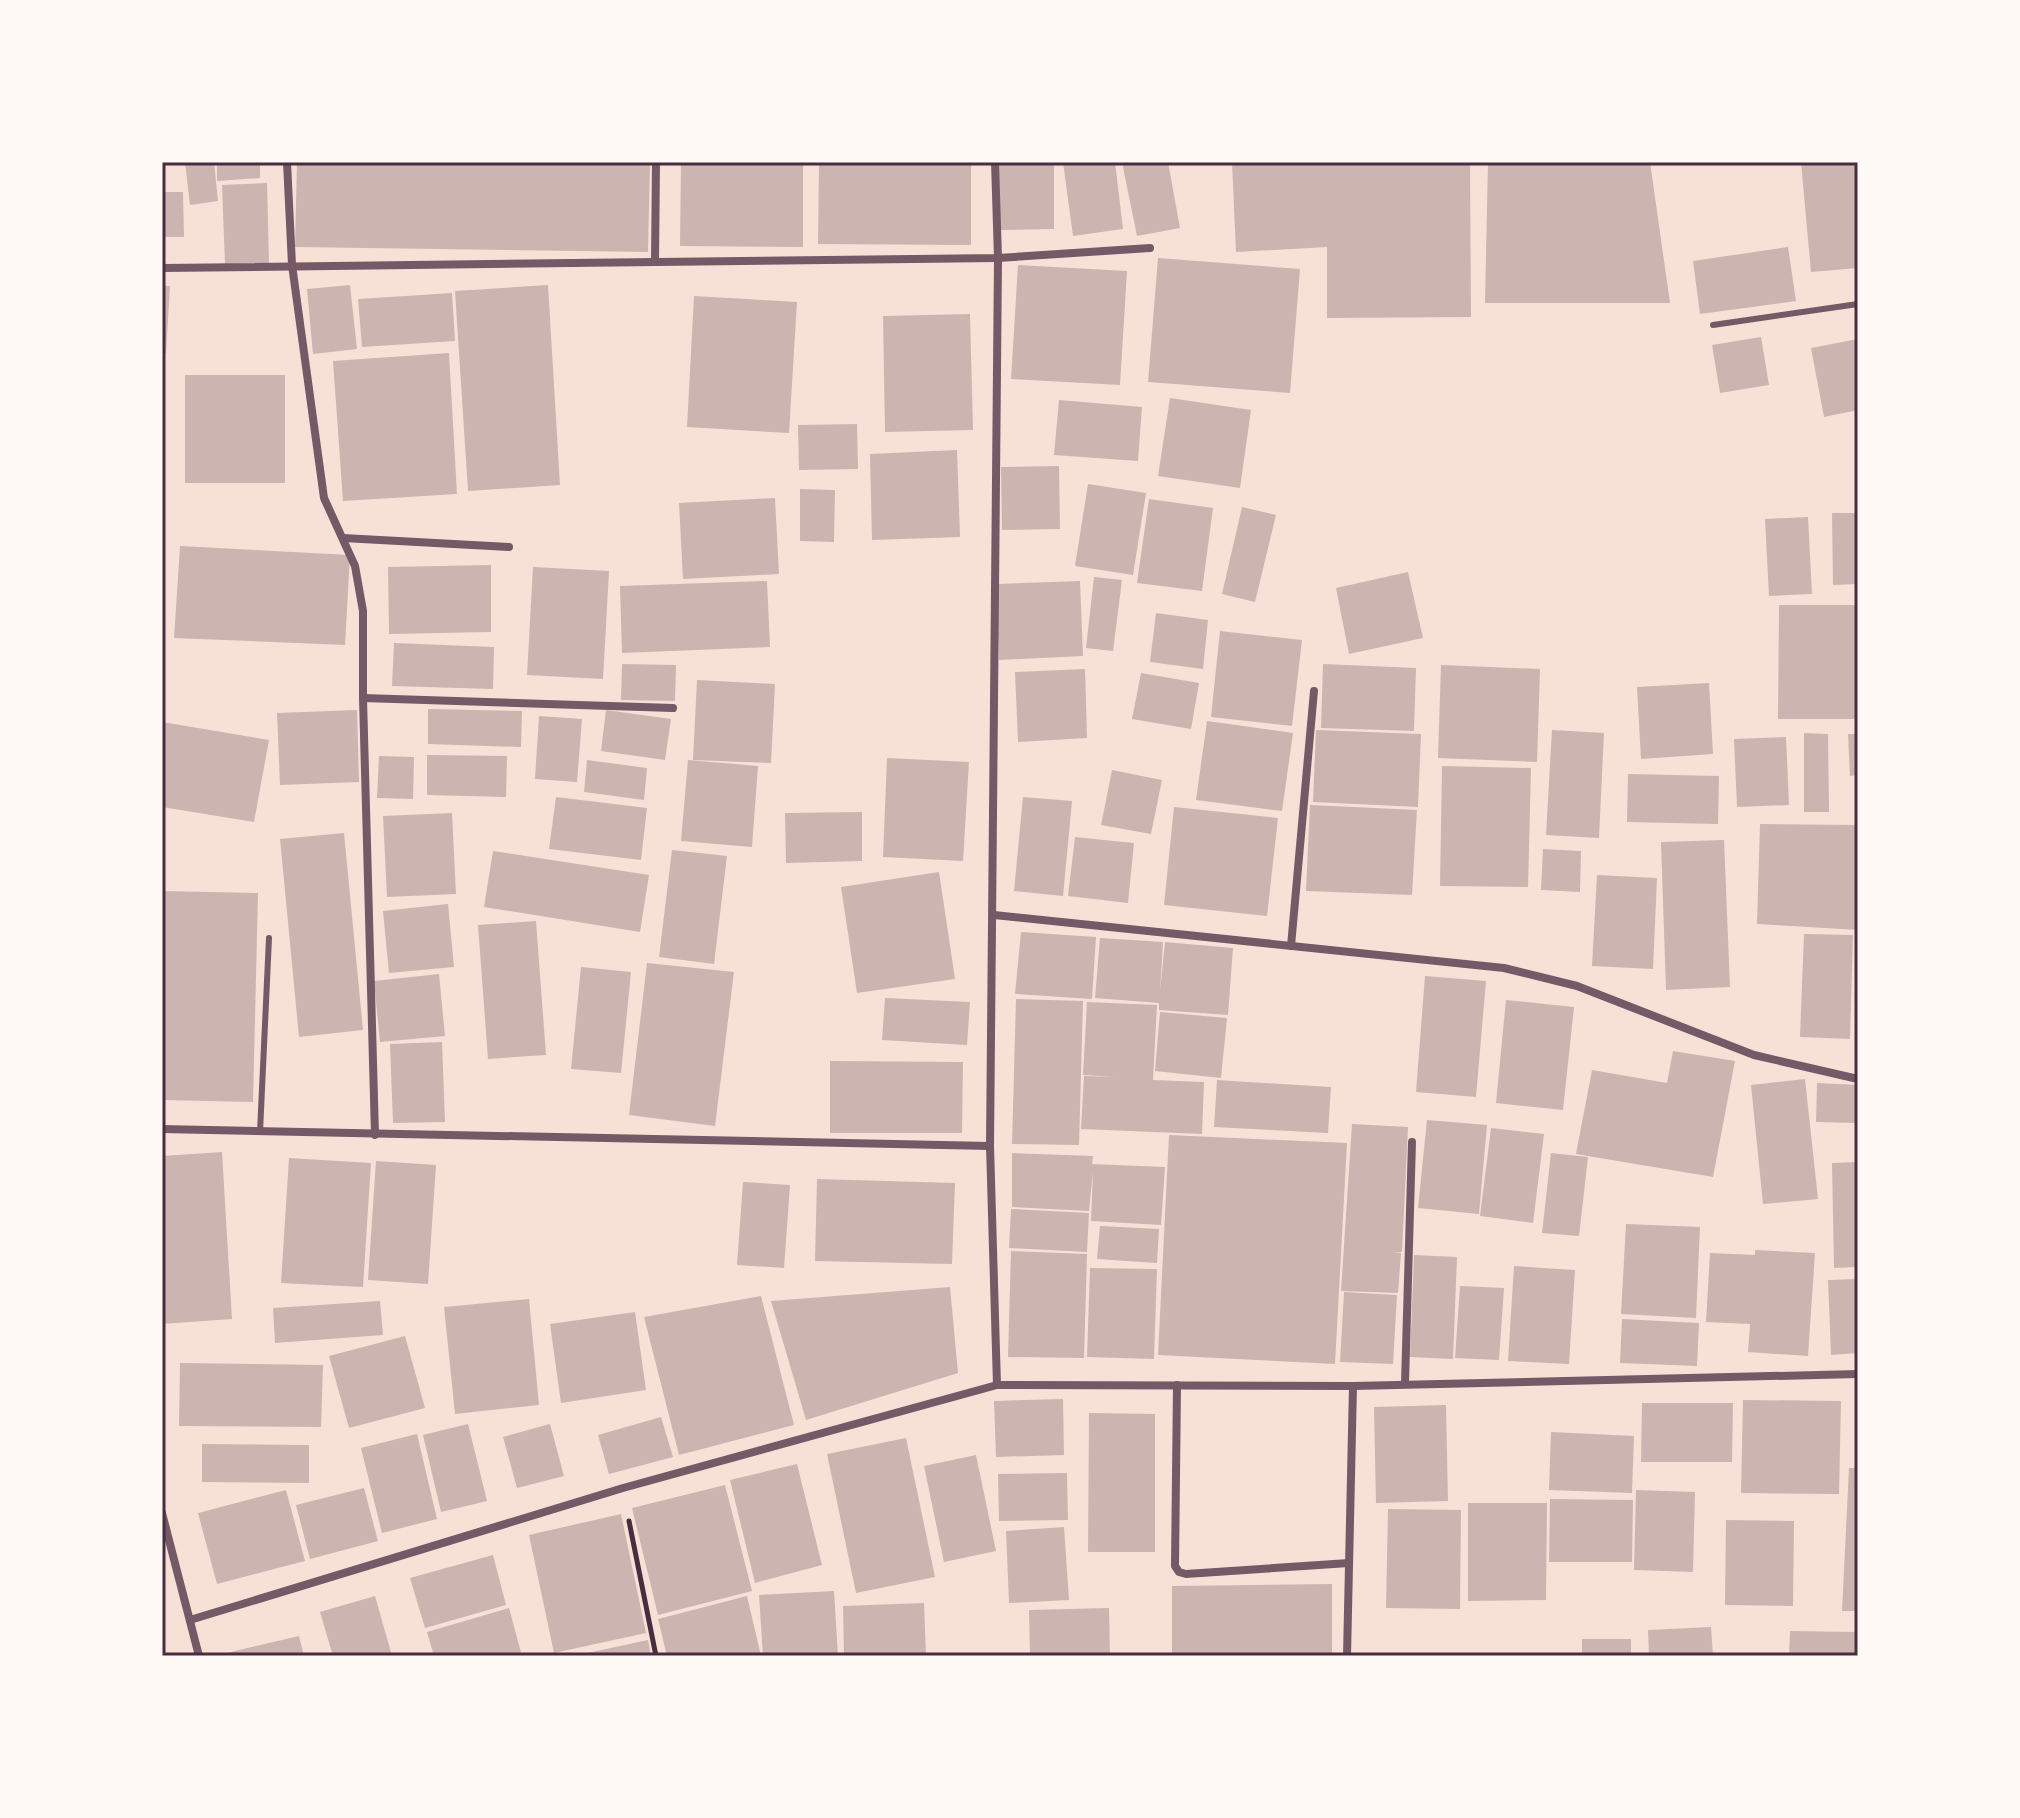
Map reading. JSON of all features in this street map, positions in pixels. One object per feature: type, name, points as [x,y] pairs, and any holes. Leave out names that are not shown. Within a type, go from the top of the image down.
[{"type":"street","points":[[287,162],[292,265],[324,498],[343,538],[361,591],[363,611],[375,1135]]},
{"type":"street","points":[[655,261],[656,162]]},
{"type":"street","points":[[995,162],[998,258],[990,1146],[997,1385]]},
{"type":"street","points":[[162,268],[998,258],[1150,248]]},
{"type":"street","points":[[343,538],[509,547]]},
{"type":"street","points":[[1291,946],[1314,691]]},
{"type":"street","points":[[363,698],[673,708]]},
{"type":"street","points":[[994,915],[1504,968],[1577,986],[1754,1055],[1858,1079]]},
{"type":"street","points":[[162,1129],[990,1146]]},
{"type":"street","points":[[1405,1383],[1412,1142]]},
{"type":"street","points":[[190,1620],[623,1488],[997,1385],[1353,1386],[1858,1374]]},
{"type":"street","points":[[1177,1385],[1175,1566],[1179,1572],[1349,1563]]},
{"type":"street","points":[[1347,1656],[1353,1386]]},
{"type":"street","points":[[162,1513],[199,1656]]},
{"type":"lane","points":[[1713,325],[1858,304]]},
{"type":"lane","points":[[260,1132],[269,938]]},
{"type":"path","points":[[623,1488],[656,1656]]},
{"type":"building","points":[[185,162],[214,162],[218,201],[190,205]]},
{"type":"building","points":[[217,162],[260,162],[260,178],[217,181]]},
{"type":"building","points":[[297,162],[650,162],[648,252],[295,247]]},
{"type":"building","points":[[681,162],[803,162],[803,247],[680,246]]},
{"type":"building","points":[[819,162],[971,162],[971,245],[818,244]]},
{"type":"building","points":[[999,162],[1054,162],[1054,229],[999,230]]},
{"type":"building","points":[[1063,162],[1115,162],[1123,229],[1073,236]]},
{"type":"building","points":[[1122,162],[1168,162],[1180,228],[1137,236]]},
{"type":"building","points":[[1232,162],[1470,162],[1471,317],[1327,318],[1327,247],[1236,252]]},
{"type":"building","points":[[1488,162],[1650,162],[1670,303],[1485,303]]},
{"type":"building","points":[[1801,162],[1858,162],[1858,268],[1811,272]]},
{"type":"building","points":[[267,183],[269,263],[225,264],[222,185]]},
{"type":"building","points":[[162,192],[183,192],[184,237],[162,237]]},
{"type":"building","points":[[1788,247],[1796,301],[1700,314],[1693,261]]},
{"type":"building","points":[[1158,258],[1300,269],[1290,393],[1148,382]]},
{"type":"building","points":[[1018,265],[1127,271],[1120,385],[1011,379]]},
{"type":"building","points":[[350,285],[357,349],[313,354],[307,289]]},
{"type":"building","points":[[548,285],[560,485],[468,491],[455,291]]},
{"type":"building","points":[[162,286],[170,286],[166,353],[162,353]]},
{"type":"building","points":[[452,293],[455,341],[362,347],[358,299]]},
{"type":"building","points":[[694,296],[797,302],[789,433],[687,427]]},
{"type":"building","points":[[970,314],[973,430],[885,432],[883,316]]},
{"type":"building","points":[[1761,337],[1769,385],[1720,393],[1712,345]]},
{"type":"building","points":[[1858,339],[1858,410],[1824,417],[1811,348]]},
{"type":"building","points":[[449,353],[457,494],[343,501],[333,361]]},
{"type":"building","points":[[185,375],[285,375],[285,483],[185,483]]},
{"type":"building","points":[[1170,398],[1251,410],[1240,488],[1158,476]]},
{"type":"building","points":[[1059,400],[1142,407],[1138,461],[1054,455]]},
{"type":"building","points":[[857,424],[858,469],[799,470],[798,425]]},
{"type":"building","points":[[957,450],[960,537],[872,540],[870,454]]},
{"type":"building","points":[[1059,466],[1060,529],[1002,530],[1001,467]]},
{"type":"building","points":[[1088,484],[1146,493],[1133,575],[1075,566]]},
{"type":"building","points":[[800,489],[835,490],[834,542],[800,541]]},
{"type":"building","points":[[775,498],[779,574],[683,579],[679,503]]},
{"type":"building","points":[[1149,499],[1213,508],[1202,591],[1137,583]]},
{"type":"building","points":[[1242,507],[1276,515],[1255,602],[1222,594]]},
{"type":"building","points":[[1832,513],[1858,513],[1858,584],[1833,585]]},
{"type":"building","points":[[1808,517],[1812,594],[1769,596],[1765,519]]},
{"type":"building","points":[[180,546],[350,555],[345,645],[174,638]]},
{"type":"building","points":[[491,565],[491,632],[389,634],[388,567]]},
{"type":"building","points":[[533,567],[609,571],[603,679],[527,675]]},
{"type":"building","points":[[1408,572],[1423,638],[1349,654],[1336,588]]},
{"type":"building","points":[[1094,577],[1122,580],[1113,651],[1086,648]]},
{"type":"building","points":[[767,581],[770,647],[622,653],[620,586]]},
{"type":"building","points":[[1080,581],[1083,656],[999,660],[997,584]]},
{"type":"building","points":[[1779,605],[1858,605],[1858,719],[1778,719]]},
{"type":"building","points":[[1156,613],[1208,620],[1203,669],[1150,662]]},
{"type":"building","points":[[1220,631],[1302,640],[1292,726],[1211,717]]},
{"type":"building","points":[[394,643],[494,647],[493,689],[392,686]]},
{"type":"building","points":[[622,664],[676,665],[675,701],[621,700]]},
{"type":"building","points":[[1323,664],[1416,668],[1414,731],[1321,728]]},
{"type":"building","points":[[1441,665],[1540,669],[1537,762],[1438,758]]},
{"type":"building","points":[[1085,669],[1087,738],[1018,742],[1015,672]]},
{"type":"building","points":[[1141,673],[1199,683],[1191,729],[1132,719]]},
{"type":"building","points":[[697,680],[775,684],[771,763],[693,760]]},
{"type":"building","points":[[1709,683],[1713,754],[1641,759],[1637,687]]},
{"type":"building","points":[[428,709],[522,711],[521,747],[428,744]]},
{"type":"building","points":[[357,710],[359,782],[280,785],[277,713]]},
{"type":"building","points":[[606,710],[671,719],[665,760],[601,751]]},
{"type":"building","points":[[539,716],[582,719],[577,782],[535,779]]},
{"type":"building","points":[[1207,721],[1293,733],[1282,811],[1196,800]]},
{"type":"building","points":[[162,722],[269,740],[254,822],[162,807]]},
{"type":"building","points":[[1316,730],[1421,734],[1418,807],[1313,802]]},
{"type":"building","points":[[1552,730],[1604,733],[1599,838],[1546,835]]},
{"type":"building","points":[[1804,733],[1828,734],[1829,812],[1804,812]]},
{"type":"building","points":[[1848,734],[1858,734],[1858,775],[1850,776]]},
{"type":"building","points":[[1786,737],[1789,805],[1737,807],[1734,739]]},
{"type":"building","points":[[427,755],[507,756],[506,797],[427,795]]},
{"type":"building","points":[[379,756],[414,757],[413,799],[377,798]]},
{"type":"building","points":[[887,758],[969,762],[963,861],[883,857]]},
{"type":"building","points":[[587,760],[647,768],[644,800],[584,792]]},
{"type":"building","points":[[688,760],[758,766],[752,847],[681,841]]},
{"type":"building","points":[[1442,766],[1531,768],[1528,887],[1440,886]]},
{"type":"building","points":[[1112,770],[1162,780],[1151,834],[1101,825]]},
{"type":"building","points":[[1628,774],[1719,776],[1718,824],[1627,822]]},
{"type":"building","points":[[556,797],[647,808],[641,860],[549,849]]},
{"type":"building","points":[[1023,797],[1072,801],[1063,896],[1014,891]]},
{"type":"building","points":[[1310,805],[1417,810],[1412,895],[1306,891]]},
{"type":"building","points":[[1174,807],[1278,818],[1267,916],[1164,905]]},
{"type":"building","points":[[862,812],[862,861],[786,863],[785,813]]},
{"type":"building","points":[[452,813],[456,894],[387,897],[383,816]]},
{"type":"building","points":[[1760,824],[1858,825],[1858,930],[1757,924]]},
{"type":"building","points":[[344,833],[363,1030],[299,1037],[280,839]]},
{"type":"building","points":[[1075,837],[1134,843],[1128,903],[1068,896]]},
{"type":"building","points":[[1724,840],[1730,987],[1666,990],[1661,842]]},
{"type":"building","points":[[1543,849],[1581,851],[1580,892],[1541,890]]},
{"type":"building","points":[[672,850],[727,856],[714,964],[659,957]]},
{"type":"building","points":[[493,851],[649,875],[640,932],[484,907]]},
{"type":"building","points":[[939,872],[955,979],[857,993],[841,887]]},
{"type":"building","points":[[1597,875],[1657,878],[1653,969],[1592,966]]},
{"type":"building","points":[[162,891],[258,893],[253,1102],[162,1100]]},
{"type":"building","points":[[448,904],[454,967],[389,973],[383,911]]},
{"type":"building","points":[[536,921],[546,1055],[488,1059],[478,925]]},
{"type":"building","points":[[1021,932],[1096,937],[1092,999],[1015,994]]},
{"type":"building","points":[[1804,934],[1853,935],[1850,1039],[1800,1037]]},
{"type":"building","points":[[1100,938],[1163,942],[1160,992],[1165,942],[1233,948],[1228,1015],[1159,1010],[1159,1003],[1095,998]]},
{"type":"building","points":[[647,963],[734,972],[715,1126],[629,1115]]},
{"type":"building","points":[[581,967],[631,972],[621,1073],[571,1069]]},
{"type":"building","points":[[439,974],[445,1036],[380,1042],[374,981]]},
{"type":"building","points":[[1425,976],[1486,981],[1476,1097],[1416,1092]]},
{"type":"building","points":[[885,998],[970,1002],[967,1045],[882,1040]]},
{"type":"building","points":[[1016,999],[1083,1001],[1079,1145],[1012,1144]]},
{"type":"building","points":[[1506,1000],[1574,1007],[1563,1110],[1496,1103]]},
{"type":"building","points":[[1087,1002],[1157,1005],[1153,1080],[1204,1082],[1202,1134],[1081,1129],[1084,1076],[1117,1077],[1083,1075]]},
{"type":"building","points":[[1160,1012],[1227,1018],[1221,1078],[1155,1071]]},
{"type":"building","points":[[442,1042],[445,1122],[393,1123],[390,1044]]},
{"type":"building","points":[[1673,1051],[1735,1061],[1713,1177],[1576,1154],[1592,1070],[1667,1083]]},
{"type":"building","points":[[830,1061],[963,1062],[962,1133],[830,1133]]},
{"type":"building","points":[[1805,1079],[1818,1199],[1763,1204],[1751,1085]]},
{"type":"building","points":[[1217,1080],[1331,1087],[1328,1133],[1214,1127]]},
{"type":"building","points":[[1817,1083],[1858,1085],[1858,1123],[1816,1122]]},
{"type":"building","points":[[1427,1120],[1487,1125],[1479,1214],[1418,1208]]},
{"type":"building","points":[[1352,1124],[1408,1127],[1402,1252],[1392,1253],[1401,1253],[1398,1293],[1341,1291]]},
{"type":"building","points":[[1491,1128],[1544,1134],[1533,1223],[1480,1216]]},
{"type":"building","points":[[1169,1135],[1347,1143],[1335,1364],[1158,1355]]},
{"type":"building","points":[[222,1152],[232,1319],[162,1324],[162,1156]]},
{"type":"building","points":[[1012,1153],[1093,1156],[1092,1164],[1165,1167],[1161,1225],[1091,1221],[1093,1171],[1089,1211],[1012,1207]]},
{"type":"building","points":[[1551,1153],[1588,1157],[1579,1236],[1542,1233]]},
{"type":"building","points":[[289,1158],[371,1163],[363,1287],[281,1283]]},
{"type":"building","points":[[376,1161],[436,1165],[428,1284],[368,1280]]},
{"type":"building","points":[[1858,1162],[1858,1267],[1834,1268],[1832,1163]]},
{"type":"building","points":[[817,1179],[955,1183],[952,1264],[815,1261]]},
{"type":"building","points":[[743,1182],[790,1185],[784,1268],[737,1265]]},
{"type":"building","points":[[1011,1209],[1089,1213],[1087,1252],[1009,1248]]},
{"type":"building","points":[[1626,1224],[1700,1227],[1696,1318],[1621,1314]]},
{"type":"building","points":[[1100,1226],[1159,1229],[1157,1263],[1097,1259]]},
{"type":"building","points":[[1755,1250],[1815,1253],[1808,1356],[1748,1352],[1750,1324],[1706,1322],[1710,1253],[1755,1255]]},
{"type":"building","points":[[1011,1251],[1087,1254],[1084,1358],[1008,1357]]},
{"type":"building","points":[[1414,1255],[1457,1257],[1453,1359],[1410,1357]]},
{"type":"building","points":[[1514,1266],[1575,1270],[1569,1364],[1508,1361]]},
{"type":"building","points":[[1090,1268],[1157,1269],[1154,1359],[1087,1357]]},
{"type":"building","points":[[1858,1279],[1858,1353],[1831,1355],[1828,1280]]},
{"type":"building","points":[[1460,1286],[1504,1288],[1499,1360],[1455,1358]]},
{"type":"building","points":[[950,1287],[958,1373],[806,1420],[771,1301]]},
{"type":"building","points":[[1344,1292],[1397,1295],[1393,1364],[1340,1362]]},
{"type":"building","points":[[761,1296],[794,1425],[679,1455],[644,1317]]},
{"type":"building","points":[[529,1299],[539,1405],[455,1414],[444,1307]]},
{"type":"building","points":[[380,1301],[383,1335],[275,1343],[273,1308]]},
{"type":"building","points":[[635,1312],[646,1390],[561,1403],[550,1324]]},
{"type":"building","points":[[1622,1319],[1699,1323],[1697,1366],[1620,1363]]},
{"type":"building","points":[[405,1336],[425,1408],[349,1428],[329,1356]]},
{"type":"building","points":[[180,1363],[323,1365],[321,1427],[179,1426]]},
{"type":"building","points":[[1063,1399],[1064,1455],[996,1457],[994,1401]]},
{"type":"building","points":[[1743,1400],[1841,1401],[1839,1494],[1741,1493]]},
{"type":"building","points":[[1642,1403],[1733,1403],[1732,1462],[1641,1462]]},
{"type":"building","points":[[1446,1405],[1448,1501],[1376,1503],[1374,1407]]},
{"type":"building","points":[[1089,1413],[1155,1414],[1155,1552],[1088,1552]]},
{"type":"building","points":[[661,1417],[673,1457],[609,1474],[598,1435]]},
{"type":"building","points":[[468,1424],[487,1501],[441,1512],[423,1435]]},
{"type":"building","points":[[550,1424],[564,1476],[517,1488],[503,1437]]},
{"type":"building","points":[[1551,1432],[1634,1436],[1632,1493],[1549,1490]]},
{"type":"building","points":[[417,1434],[437,1519],[382,1533],[361,1448]]},
{"type":"building","points":[[906,1438],[935,1577],[856,1593],[827,1454]]},
{"type":"building","points":[[202,1444],[309,1445],[309,1483],[202,1482]]},
{"type":"building","points":[[976,1455],[996,1551],[944,1562],[924,1466]]},
{"type":"building","points":[[797,1464],[822,1565],[755,1583],[730,1480]]},
{"type":"building","points":[[1849,1468],[1858,1468],[1858,1611],[1842,1611]]},
{"type":"building","points":[[1067,1473],[1068,1520],[999,1521],[998,1474]]},
{"type":"building","points":[[725,1485],[752,1591],[658,1615],[632,1508]]},
{"type":"building","points":[[364,1488],[378,1541],[310,1559],[296,1505]]},
{"type":"building","points":[[286,1490],[305,1561],[217,1584],[198,1513]]},
{"type":"building","points":[[1636,1490],[1695,1492],[1693,1572],[1634,1570]]},
{"type":"building","points":[[1550,1499],[1633,1500],[1632,1562],[1549,1562]]},
{"type":"building","points":[[1468,1503],[1547,1503],[1546,1600],[1468,1601]]},
{"type":"building","points":[[1388,1509],[1461,1510],[1460,1609],[1386,1608]]},
{"type":"building","points":[[621,1514],[646,1633],[554,1653],[529,1535]]},
{"type":"building","points":[[1726,1520],[1794,1521],[1793,1606],[1725,1605]]},
{"type":"building","points":[[1064,1527],[1069,1600],[1009,1603],[1006,1531]]},
{"type":"building","points":[[493,1555],[506,1605],[425,1628],[410,1578]]},
{"type":"building","points":[[1332,1584],[1332,1656],[1172,1656],[1172,1586]]},
{"type":"building","points":[[834,1591],[838,1656],[763,1656],[759,1595]]},
{"type":"building","points":[[375,1596],[392,1656],[333,1656],[320,1612]]},
{"type":"building","points":[[747,1596],[761,1656],[667,1656],[658,1619]]},
{"type":"building","points":[[924,1603],[926,1656],[844,1656],[843,1606]]},
{"type":"building","points":[[509,1608],[522,1656],[434,1656],[427,1632]]},
{"type":"building","points":[[1109,1608],[1110,1656],[1030,1656],[1029,1610]]},
{"type":"building","points":[[1711,1627],[1713,1656],[1649,1656],[1648,1630]]},
{"type":"building","points":[[1790,1631],[1858,1632],[1858,1656],[1789,1656]]},
{"type":"building","points":[[299,1636],[304,1656],[218,1656],[218,1655]]},
{"type":"building","points":[[1582,1639],[1631,1639],[1631,1656],[1582,1656]]},
{"type":"building","points":[[648,1640],[651,1656],[578,1656],[578,1655]]}]
